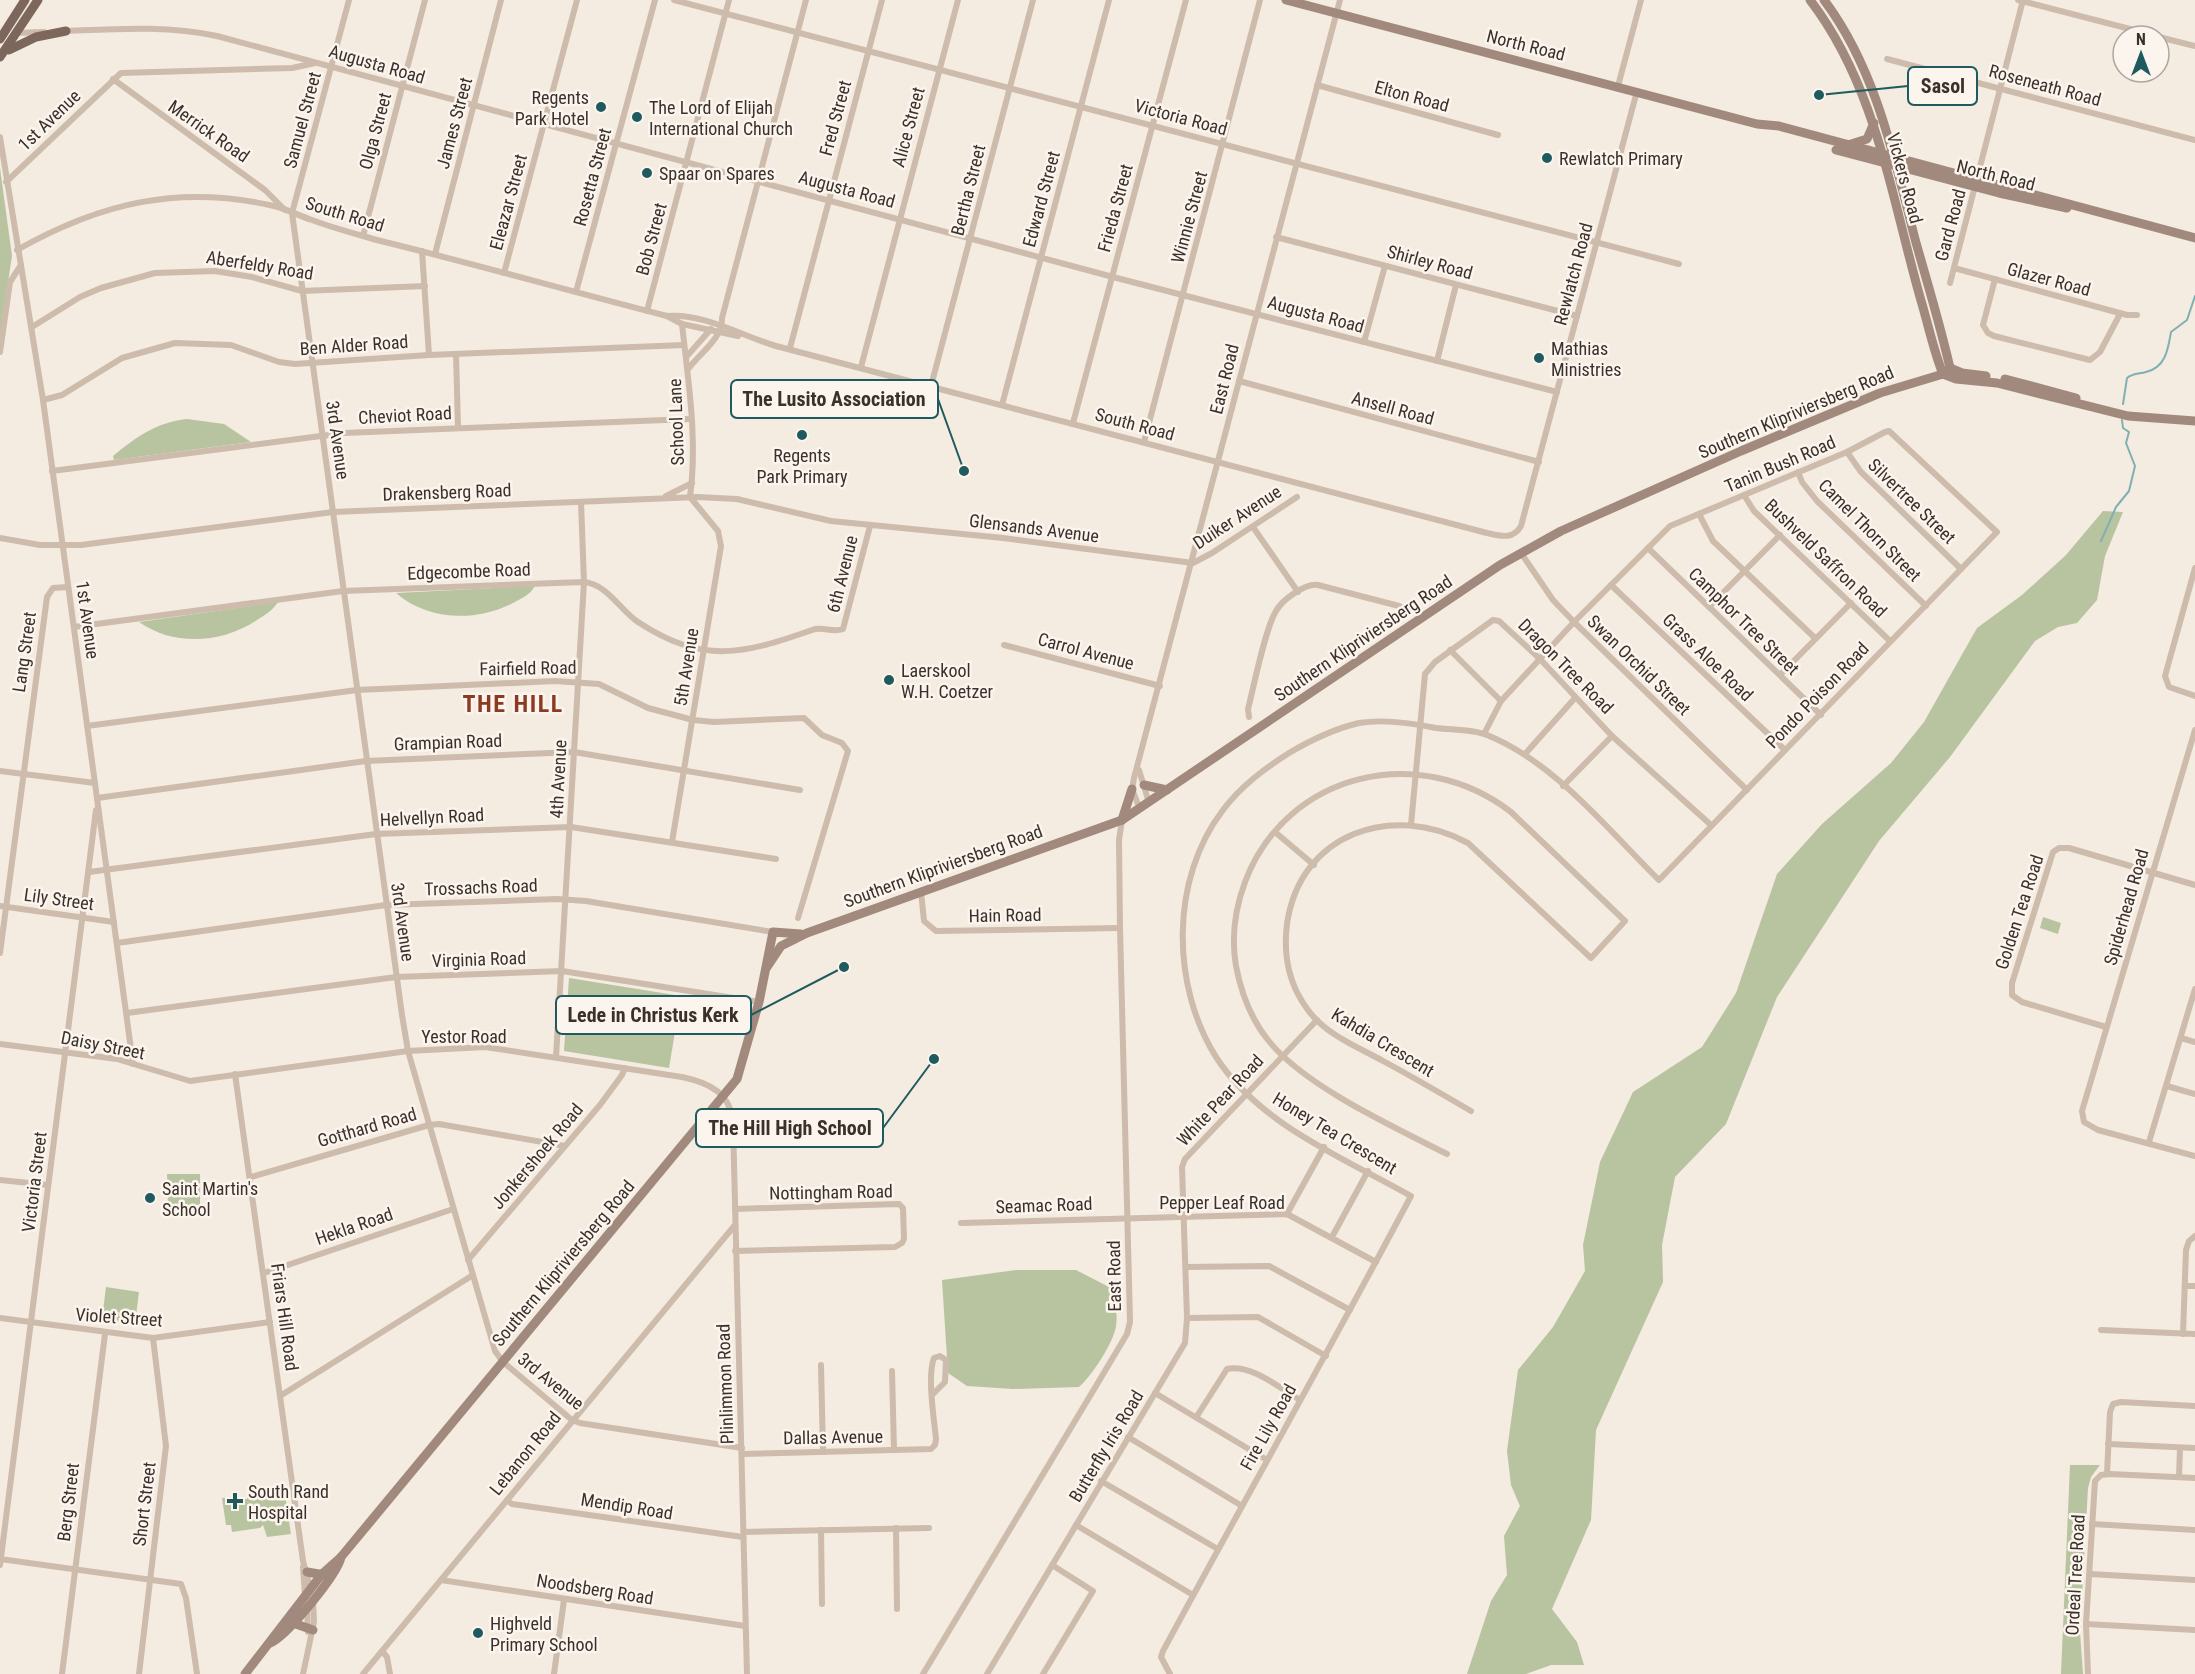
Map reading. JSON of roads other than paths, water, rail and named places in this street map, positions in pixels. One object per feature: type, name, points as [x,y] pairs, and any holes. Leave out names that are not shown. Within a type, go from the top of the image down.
[{"type":"main road","points":[[2,35],[25,0]]},
{"type":"main road","points":[[2,55],[19,33],[38,0]]},
{"type":"main road","points":[[2,55],[36,38],[66,31]]},
{"type":"street","name":"Samuel Street","points":[[292,213],[349,0]]},
{"type":"street","name":"Olga Street","points":[[363,236],[425,0]]},
{"type":"street","name":"James Street","points":[[435,254],[501,0]]},
{"type":"street","name":"Eleazar Street","points":[[504,273],[577,0]]},
{"type":"street","name":"Rosetta Street","points":[[576,292],[655,0]]},
{"type":"street","name":"Victoria Road","points":[[674,0],[1679,264]]},
{"type":"street","name":"Bob Street","points":[[647,311],[729,0]]},
{"type":"street","points":[[720,334],[723,326],[722,318],[806,0]]},
{"type":"street","name":"Fred Street","points":[[790,348],[882,0]]},
{"type":"street","name":"Alice Street","points":[[861,367],[958,0]]},
{"type":"street","name":"Bertha Street","points":[[931,386],[1033,0]]},
{"type":"street","name":"Edward Street","points":[[1002,405],[1109,0]]},
{"type":"street","name":"Frieda Street","points":[[1073,423],[1186,0]]},
{"type":"street","name":"Winnie Street","points":[[1144,442],[1185,295],[1260,0]]},
{"type":"street","name":"North Road","points":[[1286,0],[1617,86],[2056,206],[2091,211],[2195,238]]},
{"type":"street","name":"East Road","points":[[1132,789],[1340,0]]},
{"type":"street","points":[[1617,86],[1641,0]]},
{"type":"street","name":"Vickers Road","points":[[1810,0],[1843,49],[1874,123],[1936,353],[1947,371]]},
{"type":"street","name":"Vickers Road","points":[[1824,0],[1859,58],[1896,162],[1947,371]]},
{"type":"street","points":[[2021,0],[2112,24]]},
{"type":"street","name":"Gard Road","points":[[1950,283],[2001,89],[2021,0]]},
{"type":"street","name":"Augusta Road","points":[[2,35],[66,31],[188,30],[1113,277],[1557,392]]},
{"type":"street","points":[[2171,40],[2195,46]]},
{"type":"street","name":"Roseneath Road","points":[[1887,59],[2195,140]]},
{"type":"street","points":[[113,79],[121,73],[129,72],[292,68],[316,63]]},
{"type":"street","name":"1st Avenue","points":[[6,182],[113,79]]},
{"type":"street","name":"Merrick Road","points":[[113,79],[265,190],[285,210]]},
{"type":"street","name":"Elton Road","points":[[1317,85],[1498,135]]},
{"type":"street","name":"Rewlatch Road","points":[[1517,533],[1539,462],[1637,92]]},
{"type":"street","points":[[1846,146],[1867,139],[1874,123]]},
{"type":"street","name":"North Road","points":[[1757,124],[1779,126],[1883,159]]},
{"type":"street","name":"1st Avenue","points":[[0,137],[43,400],[133,1064]]},
{"type":"street","name":"North Road","points":[[1896,162],[1921,173],[1977,183]]},
{"type":"street","points":[[1903,190],[1910,177],[1921,173]]},
{"type":"street","name":"South Road","points":[[17,250],[67,223],[108,209],[152,200],[220,198],[285,210],[363,236],[667,316],[682,324],[720,334],[746,337],[790,348],[1487,533],[1508,536],[1517,533]]},
{"type":"street","name":"3rd Avenue","points":[[292,213],[376,834],[408,1051],[494,1347],[503,1362],[572,1420],[742,1451]]},
{"type":"street","name":"Shirley Road","points":[[1276,237],[1577,316]]},
{"type":"street","points":[[422,251],[429,355]]},
{"type":"street","points":[[0,352],[10,282],[21,265]]},
{"type":"street","points":[[1364,342],[1385,266]]},
{"type":"street","name":"Glazer Road","points":[[1954,268],[2120,314],[2137,315]]},
{"type":"street","name":"Aberfeldy Road","points":[[32,327],[72,302],[101,288],[155,273],[215,271],[252,277],[302,291],[425,286]]},
{"type":"street","points":[[1995,279],[1983,325],[1988,333],[1994,336],[2090,360],[2100,352],[2120,314]]},
{"type":"street","points":[[1437,361],[1456,285]]},
{"type":"street","name":"South Road","points":[[667,316],[677,315],[723,326],[746,337]]},
{"type":"street","points":[[714,324],[722,318]]},
{"type":"street","name":"School Lane","points":[[682,324],[689,368],[692,479],[690,497]]},
{"type":"street","name":"School Lane","points":[[687,356],[714,324]]},
{"type":"street","name":"School Lane","points":[[689,368],[720,334]]},
{"type":"street","name":"Ben Alder Road","points":[[43,400],[62,396],[122,358],[175,343],[231,345],[287,364],[429,355],[684,345]]},
{"type":"street","points":[[1919,380],[1930,370],[1936,353]]},
{"type":"street","points":[[456,354],[458,427]]},
{"type":"street","name":"Southern Klipriviersberg Road","points":[[1947,371],[1956,379],[1997,384],[2128,416],[2195,421]]},
{"type":"street","name":"Southern Klipriviersberg Road","points":[[767,967],[781,946],[807,933],[1122,820],[1521,553],[1561,531],[1741,451],[1880,393],[1947,371],[2010,381],[2131,412],[2195,416]]},
{"type":"street","name":"Ansell Road","points":[[1239,381],[1539,462]]},
{"type":"street","name":"Cheviot Road","points":[[52,471],[322,435],[458,427],[690,419]]},
{"type":"street","name":"Tanin Bush Road","points":[[1484,734],[1502,701],[1574,622],[1671,526],[1847,452],[1889,431],[1997,532]]},
{"type":"street","name":"Silvertree Street","points":[[1847,452],[1861,472],[1960,569]]},
{"type":"street","name":"Camel Thorn Street","points":[[1798,472],[1802,482],[1817,501],[1926,606]]},
{"type":"street","name":"School Lane","points":[[659,498],[692,479]]},
{"type":"street","name":"School Lane","points":[[692,479],[697,500]]},
{"type":"street","name":"Bushveld Saffron Road","points":[[1744,495],[1754,511],[1890,641]]},
{"type":"street","points":[[690,497],[697,500],[737,499],[831,521],[870,526]]},
{"type":"street","name":"Drakensberg Road","points":[[0,538],[22,543],[62,546],[333,512],[690,497]]},
{"type":"street","name":"Duiker Avenue","points":[[1193,563],[1297,497]]},
{"type":"street","name":"5th Avenue","points":[[672,842],[721,543],[718,531],[697,500]]},
{"type":"street","name":"4th Avenue","points":[[556,1057],[584,582],[581,502]]},
{"type":"street","points":[[1700,514],[1713,542],[1815,638]]},
{"type":"street","name":"Glensands Avenue","points":[[870,526],[1003,538],[1193,563]]},
{"type":"street","name":"6th Avenue","points":[[704,650],[758,649],[816,628],[834,631],[843,629],[870,526]]},
{"type":"street","points":[[1253,526],[1298,592]]},
{"type":"street","name":"Pondo Poison Road","points":[[1659,880],[1997,532]]},
{"type":"street","points":[[1709,607],[1780,535]]},
{"type":"street","name":"Camphor Tree Street","points":[[1648,548],[1821,715]]},
{"type":"street","name":"Swan Orchid Street","points":[[1521,553],[1553,600],[1747,790]]},
{"type":"street","points":[[2195,568],[2165,676],[2169,687],[2195,696]]},
{"type":"street","points":[[584,582],[598,586],[623,610],[656,633],[672,641],[704,650]]},
{"type":"street","name":"Edgecombe Road","points":[[74,627],[343,591],[584,582]]},
{"type":"street","points":[[1249,717],[1248,709],[1275,613],[1298,592],[1310,585],[1318,585],[1400,606],[1409,611]]},
{"type":"street","name":"Grass Aloe Road","points":[[1611,585],[1785,750]]},
{"type":"street","name":"Lang Street","points":[[0,953],[3,907],[46,597],[53,588],[68,587]]},
{"type":"street","points":[[1780,675],[1851,603]]},
{"type":"street","name":"Dragon Tree Road","points":[[1412,825],[1425,674],[1435,662],[1492,620],[1499,621],[1540,659],[1612,736],[1711,825]]},
{"type":"street","name":"Carrol Avenue","points":[[1004,645],[1160,686]]},
{"type":"street","points":[[1450,650],[1502,701]]},
{"type":"street","name":"Fairfield Road","points":[[87,726],[357,690],[579,681],[599,684],[648,708],[693,720],[714,722],[804,718],[822,735],[843,743],[848,749],[798,918]]},
{"type":"street","points":[[1525,754],[1575,698]]},
{"type":"street","name":"Honey Tea Crescent","points":[[1412,1196],[1284,1124],[1246,1095],[1216,1058],[1197,1019],[1185,974],[1182,914],[1189,884],[1209,831],[1222,810],[1262,770],[1317,736],[1362,723],[1420,724],[1484,734],[1525,754],[1563,786],[1659,880]]},
{"type":"street","name":"Spiderhead Road","points":[[2149,1142],[2127,1139],[2086,1125],[2082,1111],[2151,872],[2195,730]]},
{"type":"street","points":[[1563,786],[1612,736]]},
{"type":"street","name":"Grampian Road","points":[[97,800],[366,761],[574,752],[800,790]]},
{"type":"street","name":"East Road","points":[[1139,766],[1149,803]]},
{"type":"street","points":[[0,771],[95,783]]},
{"type":"street","points":[[1416,775],[1391,773],[1354,779],[1317,794],[1286,819],[1254,858],[1239,900],[1234,930],[1240,986],[1251,1012],[1267,1039],[1282,1056],[1300,1072],[1447,1154]]},
{"type":"street","name":"Kahdia Crescent","points":[[1416,775],[1441,777],[1469,786],[1494,799],[1625,921],[1591,958],[1468,843],[1445,830],[1412,825],[1382,825],[1344,837],[1314,864],[1301,880],[1290,906],[1286,938],[1287,962],[1293,986],[1317,1020],[1330,1032],[1471,1110]]},
{"type":"street","points":[[1144,785],[1167,790]]},
{"type":"street","points":[[1132,789],[1140,809]]},
{"type":"street","points":[[1122,820],[1132,789]]},
{"type":"street","name":"Victoria Street","points":[[0,1561],[97,800]]},
{"type":"street","name":"East Road","points":[[923,1674],[1127,1334],[1130,1322],[1120,928],[1119,840],[1122,820]]},
{"type":"street","name":"Helvellyn Road","points":[[89,872],[376,834],[571,827],[776,859]]},
{"type":"street","points":[[1275,832],[1314,864]]},
{"type":"street","name":"Golden Tea Road","points":[[2106,1027],[2022,1002],[2012,995],[2012,983],[2049,860],[2055,849],[2069,848],[2195,885]]},
{"type":"street","name":"Hain Road","points":[[921,892],[924,921],[936,931],[1120,928]]},
{"type":"street","name":"Trossachs Road","points":[[117,943],[386,905],[565,899],[773,932]]},
{"type":"street","name":"Lily Street","points":[[3,907],[114,922]]},
{"type":"street","name":"Southern Klipriviersberg Road","points":[[245,1674],[723,1096],[741,1070],[759,1002],[773,932],[807,933]]},
{"type":"street","name":"Virginia Road","points":[[127,1014],[396,977],[562,971],[759,1002]]},
{"type":"street","points":[[2195,990],[2149,1142],[2195,1156]]},
{"type":"street","name":"White Pear Road","points":[[1184,1216],[1182,1167],[1185,1159],[1317,1020]]},
{"type":"street","points":[[2181,1038],[2195,1042]]},
{"type":"street","name":"Daisy Street","points":[[0,1044],[133,1064],[190,1081],[235,1074]]},
{"type":"street","name":"Yestor Road","points":[[235,1074],[408,1051],[485,1047],[707,1082],[723,1096]]},
{"type":"street","name":"Jonkershoek Road","points":[[468,1260],[565,1146],[622,1075],[625,1068]]},
{"type":"street","name":"Friars Hill Road","points":[[235,1074],[309,1597],[311,1629],[303,1674]]},
{"type":"street","points":[[2167,1086],[2195,1094]]},
{"type":"street","name":"Plinlimmon Road","points":[[723,1096],[731,1106],[733,1114],[747,1674]]},
{"type":"street","name":"Gotthard Road","points":[[251,1177],[429,1125],[452,1126],[565,1146]]},
{"type":"street","points":[[1287,1214],[1324,1147]]},
{"type":"street","points":[[1332,1237],[1368,1172]]},
{"type":"street","points":[[0,1180],[48,1185]]},
{"type":"street","name":"Fire Lily Road","points":[[1170,1674],[1161,1657],[1216,1548],[1326,1356],[1412,1196]]},
{"type":"street","name":"Nottingham Road","points":[[735,1209],[899,1204],[903,1208],[904,1239],[902,1244],[895,1247],[735,1251]]},
{"type":"street","name":"Hekla Road","points":[[264,1273],[453,1209]]},
{"type":"street","name":"Pepper Leaf Road","points":[[1128,1218],[1287,1214],[1376,1262]]},
{"type":"street","name":"Butterfly Iris Road","points":[[987,1674],[1185,1343],[1188,1318],[1184,1216]]},
{"type":"street","name":"Seamac Road","points":[[962,1223],[1128,1218]]},
{"type":"street","name":"Lebanon Road","points":[[363,1674],[735,1225]]},
{"type":"street","points":[[2183,1334],[2186,1250],[2189,1241],[2195,1236]]},
{"type":"street","points":[[1186,1267],[1269,1266],[1350,1310]]},
{"type":"street","points":[[280,1396],[472,1275]]},
{"type":"street","points":[[2186,1286],[2195,1286]]},
{"type":"street","points":[[1188,1318],[1258,1317],[1326,1356]]},
{"type":"street","name":"Violet Street","points":[[0,1318],[105,1334],[153,1338],[270,1322]]},
{"type":"street","points":[[2101,1330],[2195,1334]]},
{"type":"street","name":"Berg Street","points":[[62,1674],[105,1334]]},
{"type":"street","name":"Short Street","points":[[139,1674],[166,1446],[153,1338]]},
{"type":"street","points":[[940,1356],[946,1360],[945,1382],[933,1394],[931,1365],[934,1358],[940,1356]]},
{"type":"street","points":[[821,1365],[823,1452]]},
{"type":"street","points":[[1197,1416],[1230,1368],[1245,1369],[1300,1400]]},
{"type":"street","points":[[892,1371],[894,1450]]},
{"type":"street","points":[[1155,1393],[1197,1416],[1267,1460]]},
{"type":"street","name":"Dallas Avenue","points":[[742,1451],[925,1450],[935,1445],[933,1394]]},
{"type":"street","points":[[2195,1406],[2121,1402],[2113,1404],[2110,1412],[2107,1474],[2195,1478]]},
{"type":"street","points":[[1128,1437],[1242,1506]]},
{"type":"street","points":[[2108,1444],[2195,1448]]},
{"type":"street","points":[[2179,1478],[2180,1448]]},
{"type":"street","name":"Ordeal Tree Road","points":[[2088,1674],[2086,1624],[2092,1524],[2097,1478],[2107,1474]]},
{"type":"street","points":[[1101,1480],[1216,1548]]},
{"type":"street","name":"Mendip Road","points":[[507,1500],[513,1504],[743,1534],[929,1528]]},
{"type":"street","points":[[2092,1524],[2195,1530]]},
{"type":"street","points":[[1076,1525],[1193,1595]]},
{"type":"street","points":[[896,1528],[897,1610]]},
{"type":"street","points":[[821,1530],[822,1604]]},
{"type":"street","points":[[0,1561],[150,1578],[181,1584],[185,1592],[197,1674]]},
{"type":"street","points":[[1043,1674],[1093,1591],[1052,1565]]},
{"type":"street","points":[[305,1568],[327,1575]]},
{"type":"street","points":[[2090,1574],[2195,1580]]},
{"type":"street","name":"Noodsberg Road","points":[[441,1580],[745,1626]]},
{"type":"street","name":"Southern Klipriviersberg Road","points":[[270,1643],[293,1623],[309,1597]]},
{"type":"street","points":[[554,1674],[564,1600]]},
{"type":"street","points":[[293,1623],[311,1629]]},
{"type":"street","points":[[2086,1624],[2195,1630]]},
{"type":"street","points":[[382,1651],[387,1657],[390,1674]]},
{"type":"waterway","points":[[2123,404],[2127,378],[2153,370],[2162,362],[2171,332],[2187,320],[2195,296]]},
{"type":"waterway","points":[[2101,541],[2116,507],[2129,491],[2135,466],[2126,443],[2129,432],[2123,428],[2122,420]]},
{"type":"place","name":"Sasol","points":[[1819,95]]},
{"type":"place","name":"Regents Park Hotel","points":[[601,107]]},
{"type":"place","name":"The Lord of Elijah International Church","points":[[637,117]]},
{"type":"place","name":"Rewlatch Primary","points":[[1547,158]]},
{"type":"place","name":"Spaar on Spares","points":[[647,173]]},
{"type":"place","name":"Mathias Ministries","points":[[1539,358]]},
{"type":"place","name":"Regents Park Primary","points":[[802,435]]},
{"type":"place","name":"The Lusito Association","points":[[964,471]]},
{"type":"place","name":"Laerskool W.H. Coetzer","points":[[889,680]]},
{"type":"place","name":"Lede in Christus Kerk","points":[[844,967]]},
{"type":"place","name":"The Hill High School","points":[[934,1059]]},
{"type":"place","name":"Saint Martin's School","points":[[150,1198]]},
{"type":"place","name":"South Rand Hospital","points":[[235,1501]]},
{"type":"place","name":"Highveld Primary School","points":[[478,1633]]},
{"type":"district","name":"THE HILL","points":[[513,704]]}]
